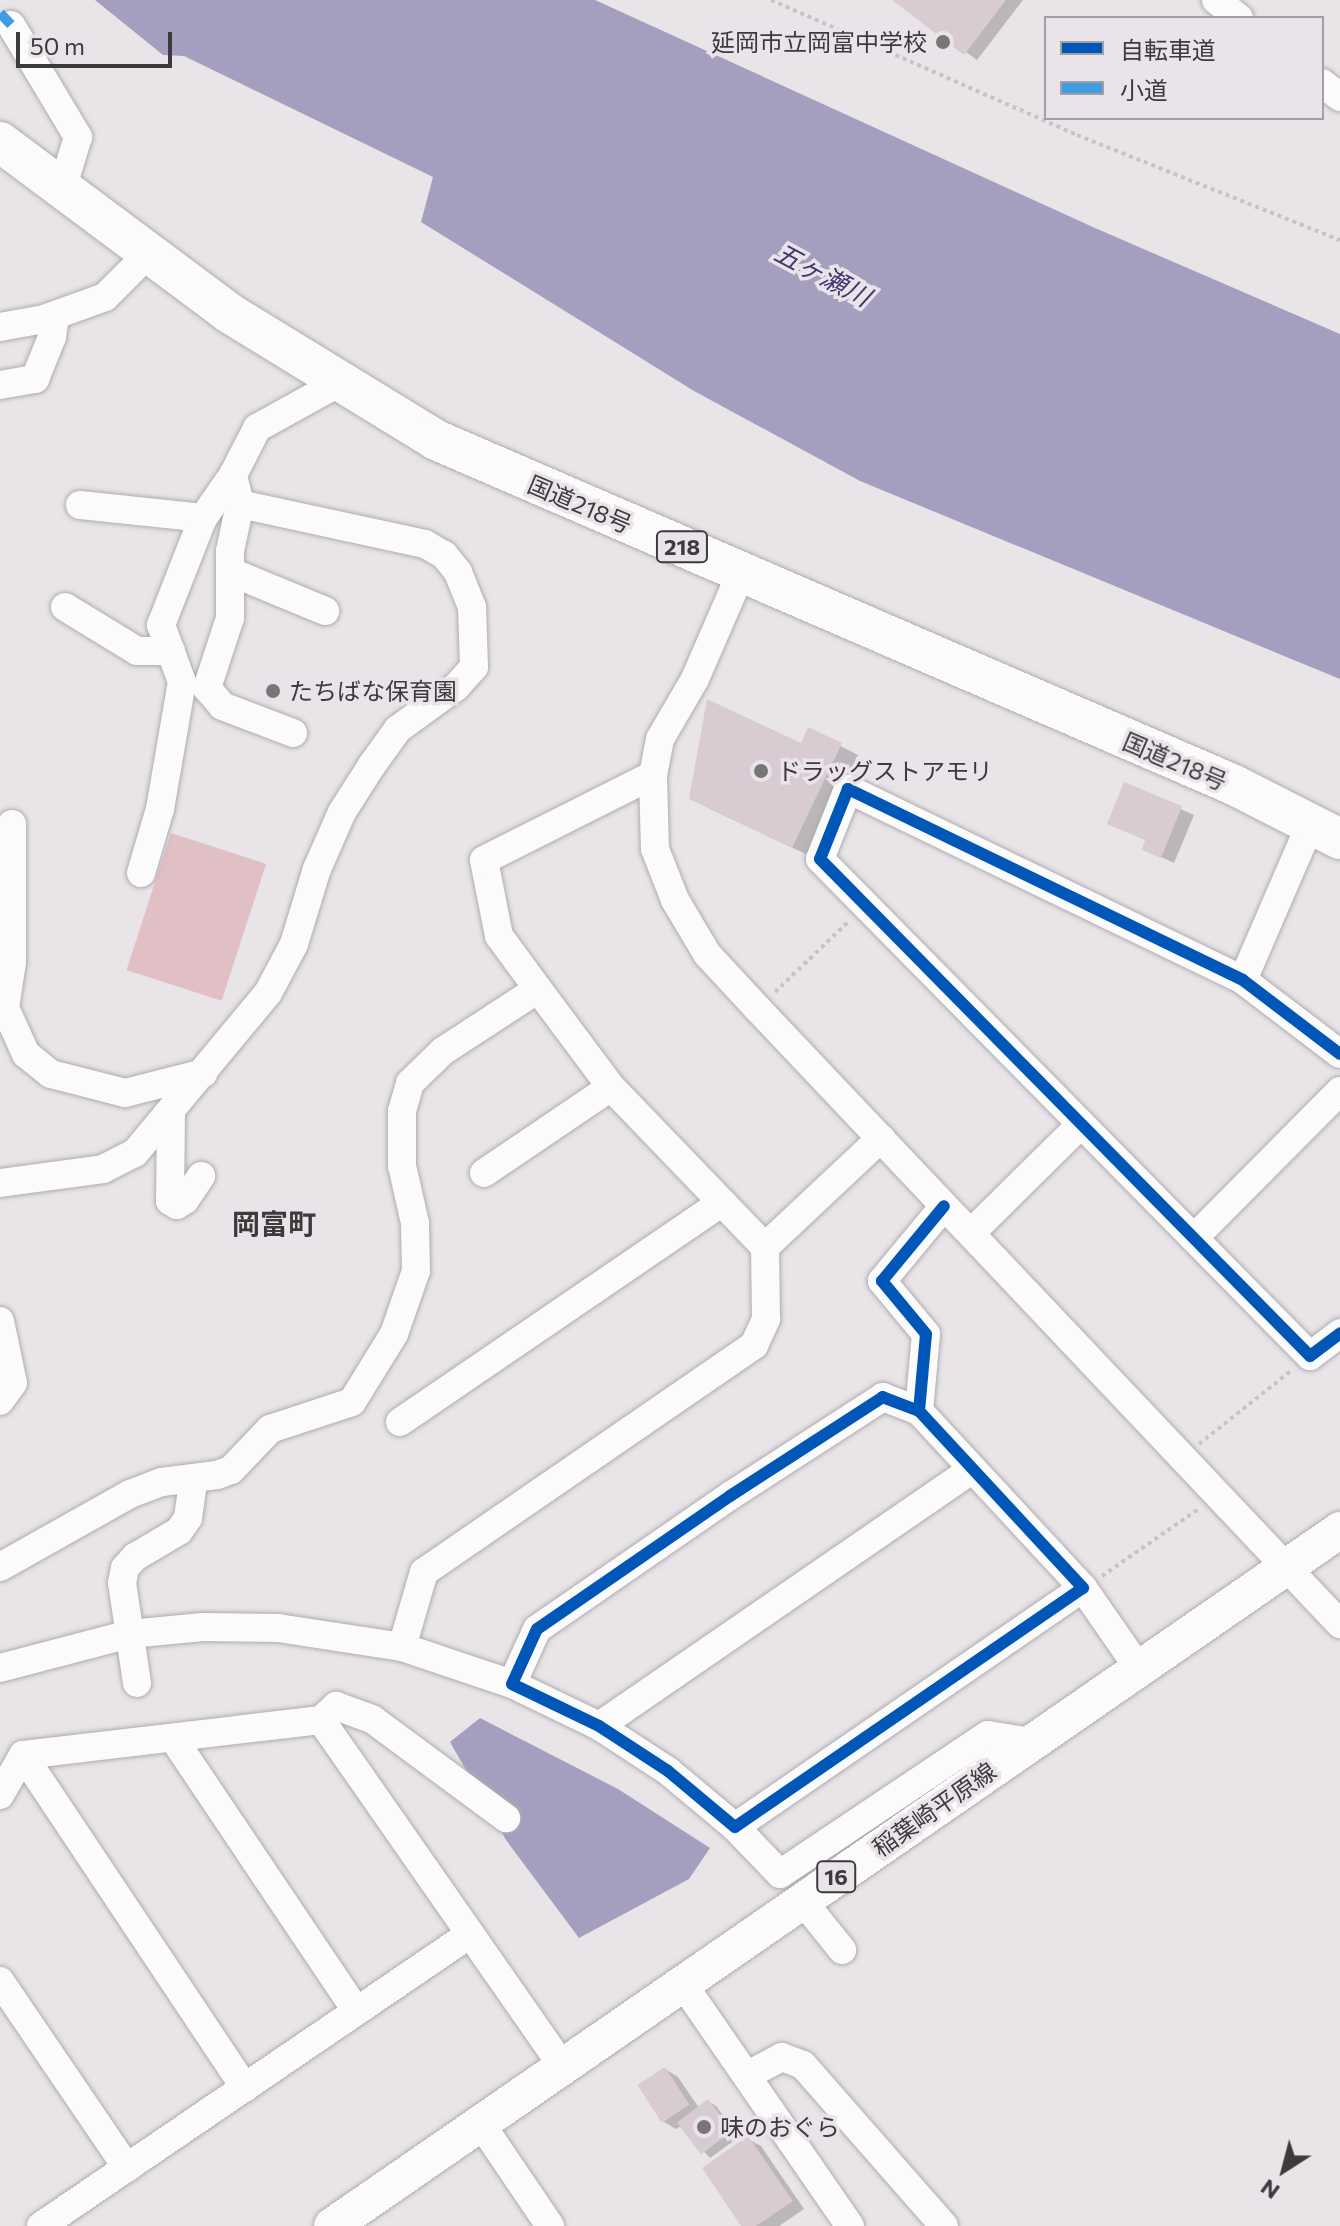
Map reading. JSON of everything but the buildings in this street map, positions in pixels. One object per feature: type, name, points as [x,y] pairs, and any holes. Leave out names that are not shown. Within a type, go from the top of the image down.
[{"type":"highway","name":"国道218号","points":[[0,143],[229,313],[436,440],[1326,831]]},
{"type":"main road","name":"稲葉崎平原線","points":[[332,2226],[1340,1530]]},
{"type":"street","points":[[1216,0],[1236,16]]},
{"type":"street","points":[[11,25],[78,137],[62,189]]},
{"type":"street","points":[[1324,85],[1340,97]]},
{"type":"street","points":[[0,327],[55,315],[105,297],[148,254]]},
{"type":"street","points":[[0,385],[35,379],[52,337],[55,315]]},
{"type":"street","points":[[141,873],[160,809],[182,682],[161,625],[203,518],[233,475],[257,428],[340,382]]},
{"type":"street","points":[[233,475],[240,504],[231,572],[230,618],[207,688],[210,698],[293,733]]},
{"type":"street","points":[[0,1183],[122,1163],[171,1110],[268,993],[294,944],[317,869],[349,800],[398,729],[456,687],[474,667],[477,641],[472,607],[458,572],[444,555],[425,544],[240,504]]},
{"type":"street","points":[[80,505],[203,518]]},
{"type":"street","points":[[231,572],[325,611]]},
{"type":"street","points":[[741,573],[695,679],[660,739],[653,775],[655,849],[675,900],[707,954],[1340,1624]]},
{"type":"street","points":[[65,607],[137,651],[171,651]]},
{"type":"street","points":[[402,1647],[424,1572],[754,1345],[766,1319],[765,1247],[611,1087],[499,936],[484,860],[653,775]]},
{"type":"street","points":[[1340,1054],[1243,980],[848,789],[820,859],[1310,1356],[1340,1333]]},
{"type":"street","points":[[12,824],[12,962],[5,1008],[26,1054],[51,1074],[125,1093],[204,1073]]},
{"type":"street","points":[[1243,980],[1326,831]]},
{"type":"street","points":[[0,1567],[130,1494],[162,1482],[193,1481],[231,1470],[270,1429],[352,1402],[394,1334],[416,1271],[415,1223],[402,1166],[402,1111],[410,1083],[443,1051],[538,989]]},
{"type":"street","points":[[484,1173],[611,1087]]},
{"type":"street","points":[[1194,1238],[1340,1091]]},
{"type":"street","points":[[171,1110],[170,1201],[177,1205],[185,1200],[201,1176]]},
{"type":"street","points":[[971,1233],[1081,1124]]},
{"type":"street","points":[[765,1247],[881,1138]]},
{"type":"street","points":[[400,1422],[722,1202]]},
{"type":"street","points":[[919,1411],[926,1334],[882,1281],[944,1206]]},
{"type":"street","points":[[0,1321],[13,1383],[0,1401]]},
{"type":"street","points":[[512,1684],[537,1629],[730,1496],[883,1397],[919,1411],[1083,1588],[1139,1669]]},
{"type":"street","points":[[599,1726],[971,1470]]},
{"type":"street","points":[[137,1683],[122,1583],[125,1568],[135,1557],[179,1531],[188,1518],[193,1481]]},
{"type":"street","points":[[735,1827],[1083,1588]]},
{"type":"street","points":[[0,1668],[130,1634],[203,1627],[278,1628],[402,1647],[512,1684],[599,1726],[668,1771],[735,1827],[785,1880],[988,1735],[1031,1742]]},
{"type":"street","points":[[23,1755],[321,1720],[336,1706],[372,1719],[506,1818]]},
{"type":"street","points":[[321,1720],[563,2067]]},
{"type":"street","points":[[173,1738],[356,2010]]},
{"type":"street","points":[[0,1795],[23,1755]]},
{"type":"street","points":[[23,1755],[245,2088]]},
{"type":"street","points":[[814,1915],[842,1950]]},
{"type":"street","points":[[41,2226],[470,1934]]},
{"type":"street","points":[[0,1981],[127,2168]]},
{"type":"street","points":[[683,1984],[850,2226]]},
{"type":"street","points":[[748,2075],[782,2057],[803,2065],[944,2226]]},
{"type":"street","points":[[481,2124],[550,2226]]},
{"type":"path","points":[[771,0],[1063,129],[1340,240]]},
{"type":"path","points":[[758,1009],[866,905]]},
{"type":"path","points":[[1183,1456],[1310,1356]]},
{"type":"path","points":[[1083,1588],[1219,1495]]},
{"type":"shaded area","points":[[171,833],[266,864],[222,1001],[127,970]]},
{"type":"water","name":"五ヶ瀬川","points":[[95,0],[595,0],[1095,228],[1340,334],[1340,679],[860,481],[694,391],[421,222],[433,177],[184,56],[163,55]]},
{"type":"water","points":[[480,1718],[618,1789],[710,1848],[689,1879],[579,1938],[506,1840],[450,1742]]},
{"type":"marked path","points":[[0,13],[11,25]]},
{"type":"cycle path","points":[[1340,1054],[1243,980],[848,789],[820,859],[1310,1356],[1340,1333]]},
{"type":"cycle path","points":[[919,1411],[883,1397],[730,1496],[537,1629],[512,1684],[599,1726],[668,1771],[735,1827],[1083,1588],[919,1411],[926,1334],[882,1281],[944,1206]]},
{"type":"place","name":"延岡市立岡富中学校","points":[[943,42]]},
{"type":"place","name":"たちばな保育園","points":[[273,691]]},
{"type":"place","name":"ドラッグストアモリ","points":[[761,771]]},
{"type":"place","name":"味のおぐら","points":[[704,2127]]},
{"type":"district","name":"岡富町","points":[[274,1223]]}]
